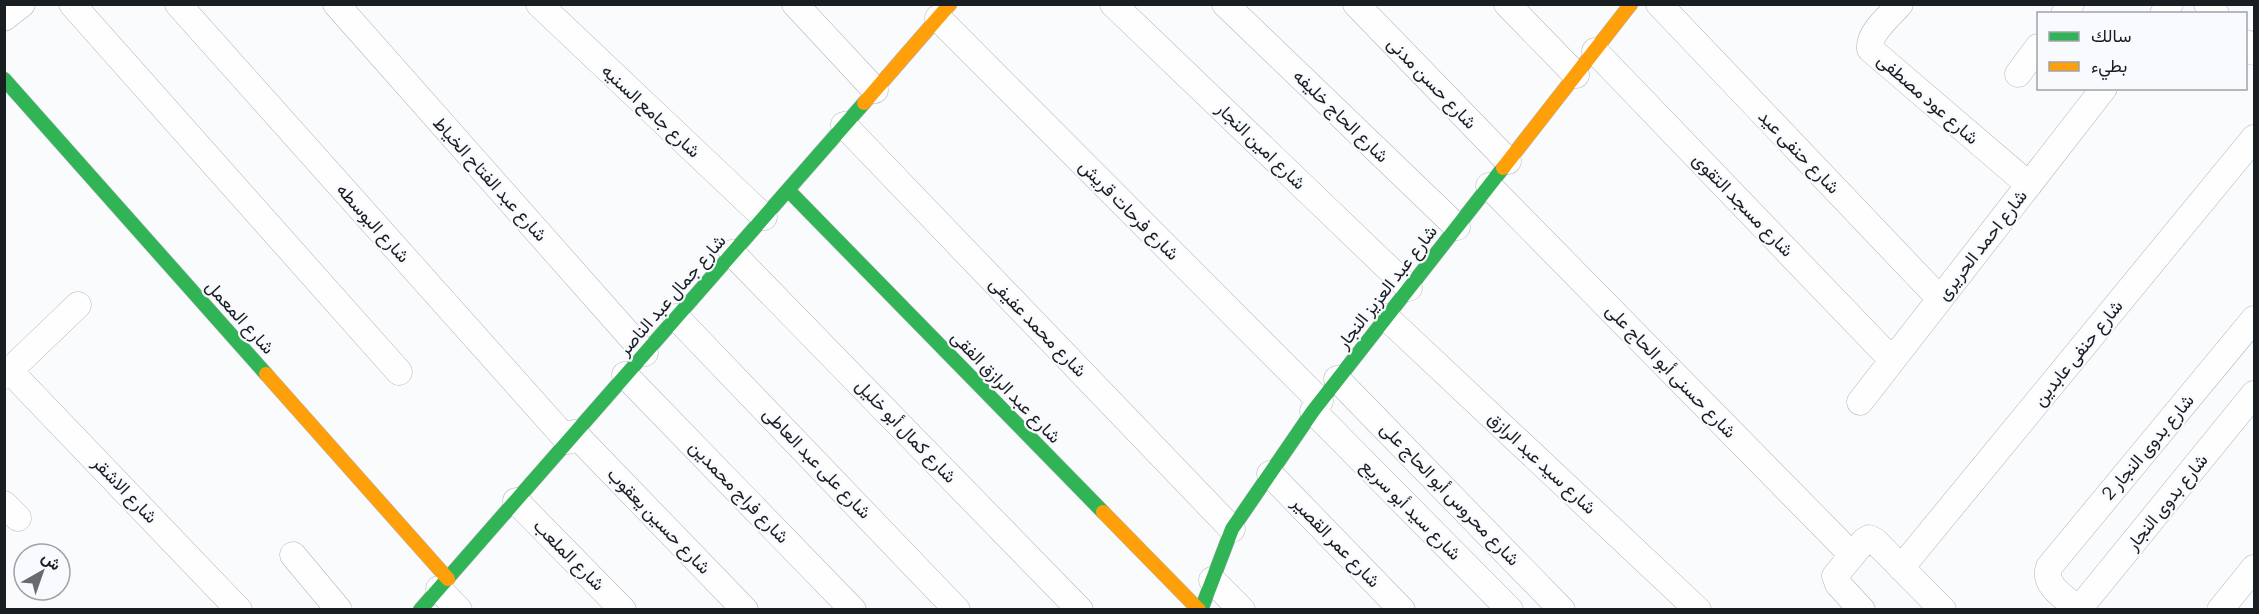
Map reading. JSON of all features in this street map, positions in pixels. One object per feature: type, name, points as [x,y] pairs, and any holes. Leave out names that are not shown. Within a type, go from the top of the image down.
[{"type":"street","points":[[4,18],[22,4]]},
{"type":"street","points":[[72,4],[399,372]]},
{"type":"street","name":"شارع البوسطه","points":[[178,4],[571,437]]},
{"type":"street","name":"شارع عبد الفتاح الخياط","points":[[336,4],[645,353]]},
{"type":"street","name":"شارع جامع السنيه","points":[[539,4],[764,217]]},
{"type":"street","points":[[795,4],[875,90]]},
{"type":"street","name":"شارع امين النجار","points":[[1113,4],[1409,288]]},
{"type":"street","name":"شارع الحاج خليفه","points":[[1225,4],[1457,227]]},
{"type":"street","name":"شارع حسن مدنى","points":[[1356,4],[1508,161]]},
{"type":"street","points":[[1507,4],[1576,75]]},
{"type":"street","name":"شارع عبد العزيز النجار","points":[[1200,609],[1232,529],[1316,406],[1631,4]]},
{"type":"street","name":"شارع حنفى عيد","points":[[1659,4],[1940,299]]},
{"type":"street","name":"شارع عود مصطفى","points":[[1900,4],[1873,35],[1869,42],[1870,49],[2029,185]]},
{"type":"street","name":"شارع جمال عبد الناصر","points":[[420,609],[944,11]]},
{"type":"street","name":"شارع فرحات قريش","points":[[944,11],[1316,406]]},
{"type":"street","points":[[2018,74],[2037,48]]},
{"type":"street","name":"شارع مسجد التقوى","points":[[1595,51],[1892,360]]},
{"type":"street","name":"شارع المعمل","points":[[4,79],[444,584]]},
{"type":"street","name":"شارع احمد الحريرى","points":[[1860,402],[2102,90]]},
{"type":"street","name":"شارع محمد عفيفى","points":[[844,125],[1232,529]]},
{"type":"street","name":"شارع حنفى عابدين","points":[[1901,568],[2254,138]]},
{"type":"street","name":"شارع حسنى أبو الحاج على","points":[[1490,186],[1852,555]]},
{"type":"street","name":"شارع عبد الرازق الفقى","points":[[788,190],[1200,609]]},
{"type":"street","name":"شارع كمال أبو خليل","points":[[732,253],[1080,609]]},
{"type":"street","points":[[7,374],[78,305]]},
{"type":"street","name":"شارع على عبد العاطى","points":[[676,317],[957,609]]},
{"type":"street","name":"شارع سيد عبد الرازق","points":[[1386,317],[1698,609]]},
{"type":"street","name":"شارع بدوى النجار 2","points":[[2079,609],[2053,586],[2047,577],[2049,567],[2254,319]]},
{"type":"street","name":"شارع الاشقر","points":[[7,374],[239,609]]},
{"type":"street","name":"شارع فراج محمدين","points":[[625,375],[853,609]]},
{"type":"street","name":"شارع محروس أبو الحاج على","points":[[1337,379],[1562,609]]},
{"type":"street","name":"شارع بدوى النجار","points":[[2079,609],[2254,394]]},
{"type":"street","name":"شارع سيد أبو سريع","points":[[1316,406],[1510,609]]},
{"type":"street","name":"شارع حسين يعقوب","points":[[571,437],[745,609]]},
{"type":"street","name":"شارع عمر القصير","points":[[1270,474],[1402,609]]},
{"type":"street","name":"شارع الملعب","points":[[516,501],[623,609]]},
{"type":"street","points":[[1862,609],[1835,579],[1836,574],[1869,538],[1875,541],[1942,609]]},
{"type":"street","points":[[292,555],[339,609]]},
{"type":"street","points":[[2220,609],[2254,568]]},
{"type":"street","points":[[1212,580],[1242,609]]},
{"type":"street","points":[[444,584],[459,609]]},
{"type":"traffic: fast","points":[[4,79],[266,374]]},
{"type":"traffic: fast","points":[[420,610],[864,103]]},
{"type":"traffic: fast","points":[[1201,610],[1232,529],[1313,411],[1503,168]]},
{"type":"traffic: fast","points":[[788,190],[1103,512]]},
{"type":"traffic: slow","points":[[864,103],[950,4]]},
{"type":"traffic: slow","points":[[1503,168],[1631,4]]},
{"type":"traffic: slow","points":[[266,374],[448,579]]},
{"type":"traffic: slow","points":[[1103,512],[1199,610]]}]
